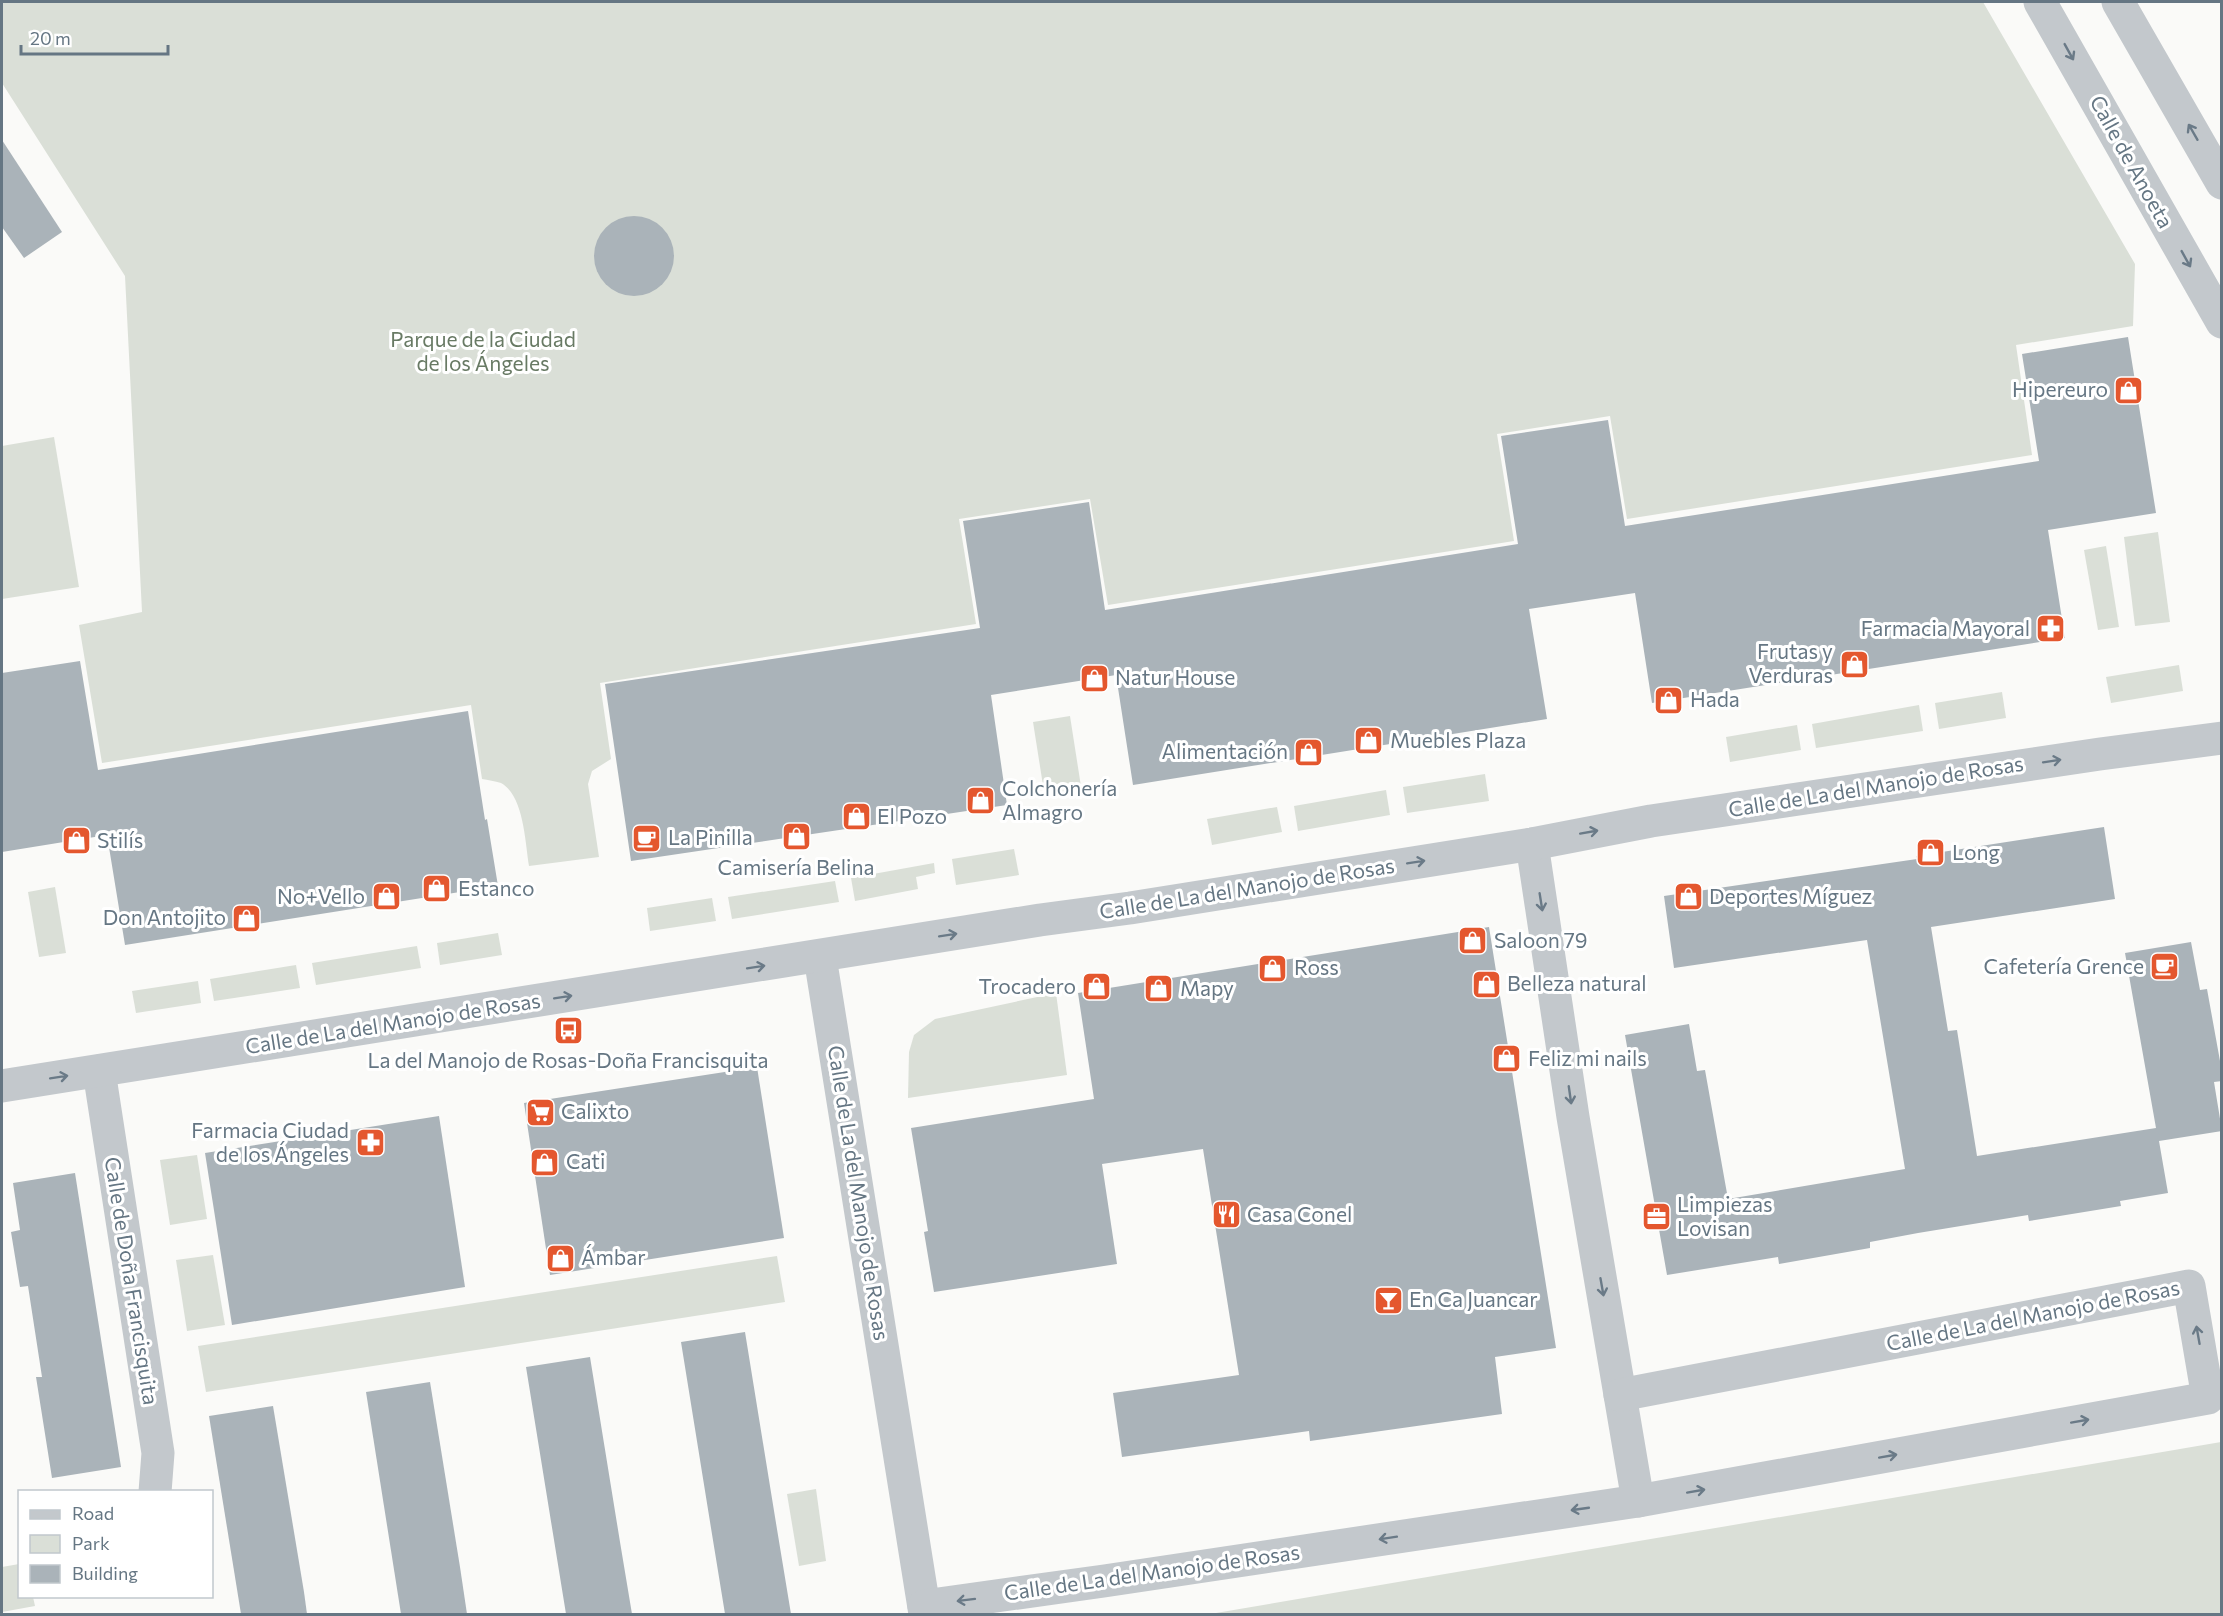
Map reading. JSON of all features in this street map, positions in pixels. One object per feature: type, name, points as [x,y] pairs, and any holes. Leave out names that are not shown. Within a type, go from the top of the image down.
[{"type":"street","name":"Calle de Anoeta","points":[[2040,2],[2222,322]]},
{"type":"street","points":[[2118,2],[2222,183]]},
{"type":"street","name":"Calle de La del Manojo de Rosas","points":[[2,1086],[1532,844],[1651,821],[2222,738]]},
{"type":"street","points":[[1532,844],[1573,1117],[1638,1501]]},
{"type":"street","name":"Calle de La del Manojo de Rosas","points":[[820,957],[925,1610],[1638,1501],[2208,1398],[2189,1286],[1620,1395]]},
{"type":"street","name":"Calle de Doña Francisquita","points":[[99,1071],[158,1453],[155,1490]]},
{"type":"green space","name":"Parque de la Ciudad de los Ángeles","points":[[2,2],[1983,2],[2135,264],[2133,326],[2016,345],[2032,455],[1627,519],[1610,416],[1497,434],[1514,541],[1108,605],[1090,499],[959,519],[976,624],[600,683],[611,759],[592,771],[588,784],[599,857],[529,866],[522,820],[515,798],[501,783],[482,779],[471,705],[102,763],[79,625],[142,612],[125,276],[2,83]]},
{"type":"green space","points":[[54,437],[79,587],[2,599],[2,446]]},
{"type":"green space","points":[[2158,532],[2170,622],[2135,626],[2124,537]]},
{"type":"green space","points":[[2106,546],[2119,627],[2098,630],[2084,550]]},
{"type":"green space","points":[[2179,665],[2183,691],[2111,703],[2106,677]]},
{"type":"green space","points":[[2002,692],[2006,718],[1939,729],[1935,703]]},
{"type":"green space","points":[[1919,705],[1923,731],[1816,748],[1812,724]]},
{"type":"green space","points":[[1070,716],[1082,793],[1045,798],[1033,722]]},
{"type":"green space","points":[[1797,725],[1801,750],[1730,762],[1726,737]]},
{"type":"green space","points":[[1485,774],[1489,801],[1407,813],[1403,787]]},
{"type":"green space","points":[[1386,790],[1390,815],[1298,831],[1294,806]]},
{"type":"green space","points":[[1277,807],[1282,832],[1212,845],[1207,819]]},
{"type":"green space","points":[[1014,849],[1019,875],[956,885],[952,859]]},
{"type":"green space","points":[[934,863],[935,873],[916,877],[918,889],[855,901],[851,878]]},
{"type":"green space","points":[[835,881],[839,902],[732,919],[728,897]]},
{"type":"green space","points":[[55,887],[66,953],[39,957],[28,892]]},
{"type":"green space","points":[[712,898],[716,921],[650,931],[647,908]]},
{"type":"green space","points":[[498,933],[502,955],[440,965],[437,943]]},
{"type":"green space","points":[[417,946],[421,968],[316,985],[312,963]]},
{"type":"green space","points":[[296,965],[300,988],[214,1001],[210,979]]},
{"type":"green space","points":[[198,981],[201,1003],[136,1013],[132,991]]},
{"type":"green space","points":[[1056,993],[1067,1075],[908,1098],[909,1052],[914,1035],[935,1019]]},
{"type":"green space","points":[[197,1155],[207,1219],[170,1225],[160,1160]]},
{"type":"green space","points":[[213,1255],[225,1325],[187,1331],[176,1260]]},
{"type":"green space","points":[[777,1256],[785,1302],[206,1392],[198,1346]]},
{"type":"green space","points":[[2221,1442],[2221,1614],[1216,1613]]},
{"type":"green space","points":[[816,1489],[826,1561],[799,1566],[787,1494]]},
{"type":"green space","points":[[18,1564],[18,1598],[33,1598],[35,1606],[2,1612],[2,1567]]},
{"type":"building","points":[[2,140],[62,232],[24,258],[2,227]]},
{"type":"building","points":[[634,216],[649,219],[662,228],[671,241],[674,256],[671,271],[662,284],[649,293],[634,296],[619,293],[606,284],[597,271],[594,256],[597,241],[606,228],[619,219]]},
{"type":"building","points":[[2128,337],[2156,513],[2048,530],[2065,638],[1652,703],[1635,593],[1529,609],[1547,719],[1133,785],[1116,675],[991,695],[1007,805],[631,861],[605,684],[980,628],[963,521],[1089,502],[1105,610],[1518,544],[1501,436],[1608,420],[1625,526],[2039,461],[2022,354]]},
{"type":"building","points":[[80,661],[98,770],[468,711],[498,886],[125,945],[107,835],[2,852],[2,673]]},
{"type":"building","points":[[2104,827],[2115,899],[1931,927],[1948,1031],[1957,1030],[1977,1156],[2156,1128],[2125,953],[2191,942],[2200,990],[2207,989],[2222,1072],[2222,1081],[2214,1082],[2222,1131],[2159,1141],[2168,1193],[2120,1201],[2121,1206],[2029,1221],[2028,1215],[1918,1233],[1870,1242],[1870,1248],[1779,1264],[1778,1257],[1667,1275],[1625,1035],[1689,1024],[1697,1071],[1705,1070],[1728,1199],[1905,1169],[1867,940],[1674,968],[1664,896],[1917,859],[1916,856]]},
{"type":"building","points":[[1489,927],[1556,1348],[1495,1357],[1502,1414],[1310,1441],[1309,1431],[1122,1457],[1113,1393],[1239,1375],[1203,1149],[1102,1164],[1117,1264],[934,1292],[924,1232],[928,1231],[911,1128],[1094,1099],[1078,993]]},
{"type":"building","points":[[757,1067],[784,1238],[550,1275],[524,1103]]},
{"type":"building","points":[[439,1116],[465,1287],[232,1325],[205,1153]]},
{"type":"building","points":[[75,1173],[121,1467],[52,1478],[36,1377],[42,1377],[28,1286],[20,1287],[11,1232],[20,1230],[13,1183]]},
{"type":"building","points":[[745,1332],[791,1614],[725,1614],[681,1342]]},
{"type":"building","points":[[590,1357],[632,1614],[566,1614],[526,1367]]},
{"type":"building","points":[[430,1382],[467,1614],[401,1614],[366,1392]]},
{"type":"building","points":[[273,1406],[307,1614],[241,1614],[209,1416]]},
{"type":"place","name":"Hipereuro","points":[[2129,390]]},
{"type":"place","name":"Farmacia Mayoral","points":[[2051,629]]},
{"type":"place","name":"Frutas y Verduras","points":[[1854,664]]},
{"type":"place","name":"Natur House","points":[[1094,678]]},
{"type":"place","name":"Hada","points":[[1669,700]]},
{"type":"place","name":"Muebles Plaza","points":[[1369,741]]},
{"type":"place","name":"Alimentación","points":[[1309,752]]},
{"type":"place","name":"Colchonería Almagro","points":[[981,801]]},
{"type":"place","name":"El Pozo","points":[[856,817]]},
{"type":"place","name":"Camisería Belina","points":[[796,837]]},
{"type":"place","name":"La Pinilla","points":[[647,838]]},
{"type":"place","name":"Stilís","points":[[76,841]]},
{"type":"place","name":"Long","points":[[1931,853]]},
{"type":"place","name":"Estanco","points":[[437,889]]},
{"type":"place","name":"No+Vello","points":[[386,897]]},
{"type":"place","name":"Deportes Míguez","points":[[1688,897]]},
{"type":"place","name":"Don Antojito","points":[[247,918]]},
{"type":"place","name":"Saloon 79","points":[[1473,941]]},
{"type":"place","name":"Cafetería Grence","points":[[2165,967]]},
{"type":"place","name":"Ross","points":[[1273,968]]},
{"type":"place","name":"Belleza natural","points":[[1486,984]]},
{"type":"place","name":"Trocadero","points":[[1097,987]]},
{"type":"place","name":"Mapy","points":[[1159,989]]},
{"type":"place","name":"La del Manojo de Rosas-Doña Francisquita","points":[[568,1030]]},
{"type":"place","name":"Feliz mi nails","points":[[1507,1059]]},
{"type":"place","name":"Calixto","points":[[540,1112]]},
{"type":"place","name":"Farmacia Ciudad de los Ángeles","points":[[370,1143]]},
{"type":"place","name":"Cati","points":[[545,1162]]},
{"type":"place","name":"Casa Conel","points":[[1226,1215]]},
{"type":"place","name":"Limpiezas Lovisan","points":[[1656,1217]]},
{"type":"place","name":"Ámbar","points":[[560,1258]]},
{"type":"place","name":"En Ca Juancar","points":[[1388,1300]]}]
